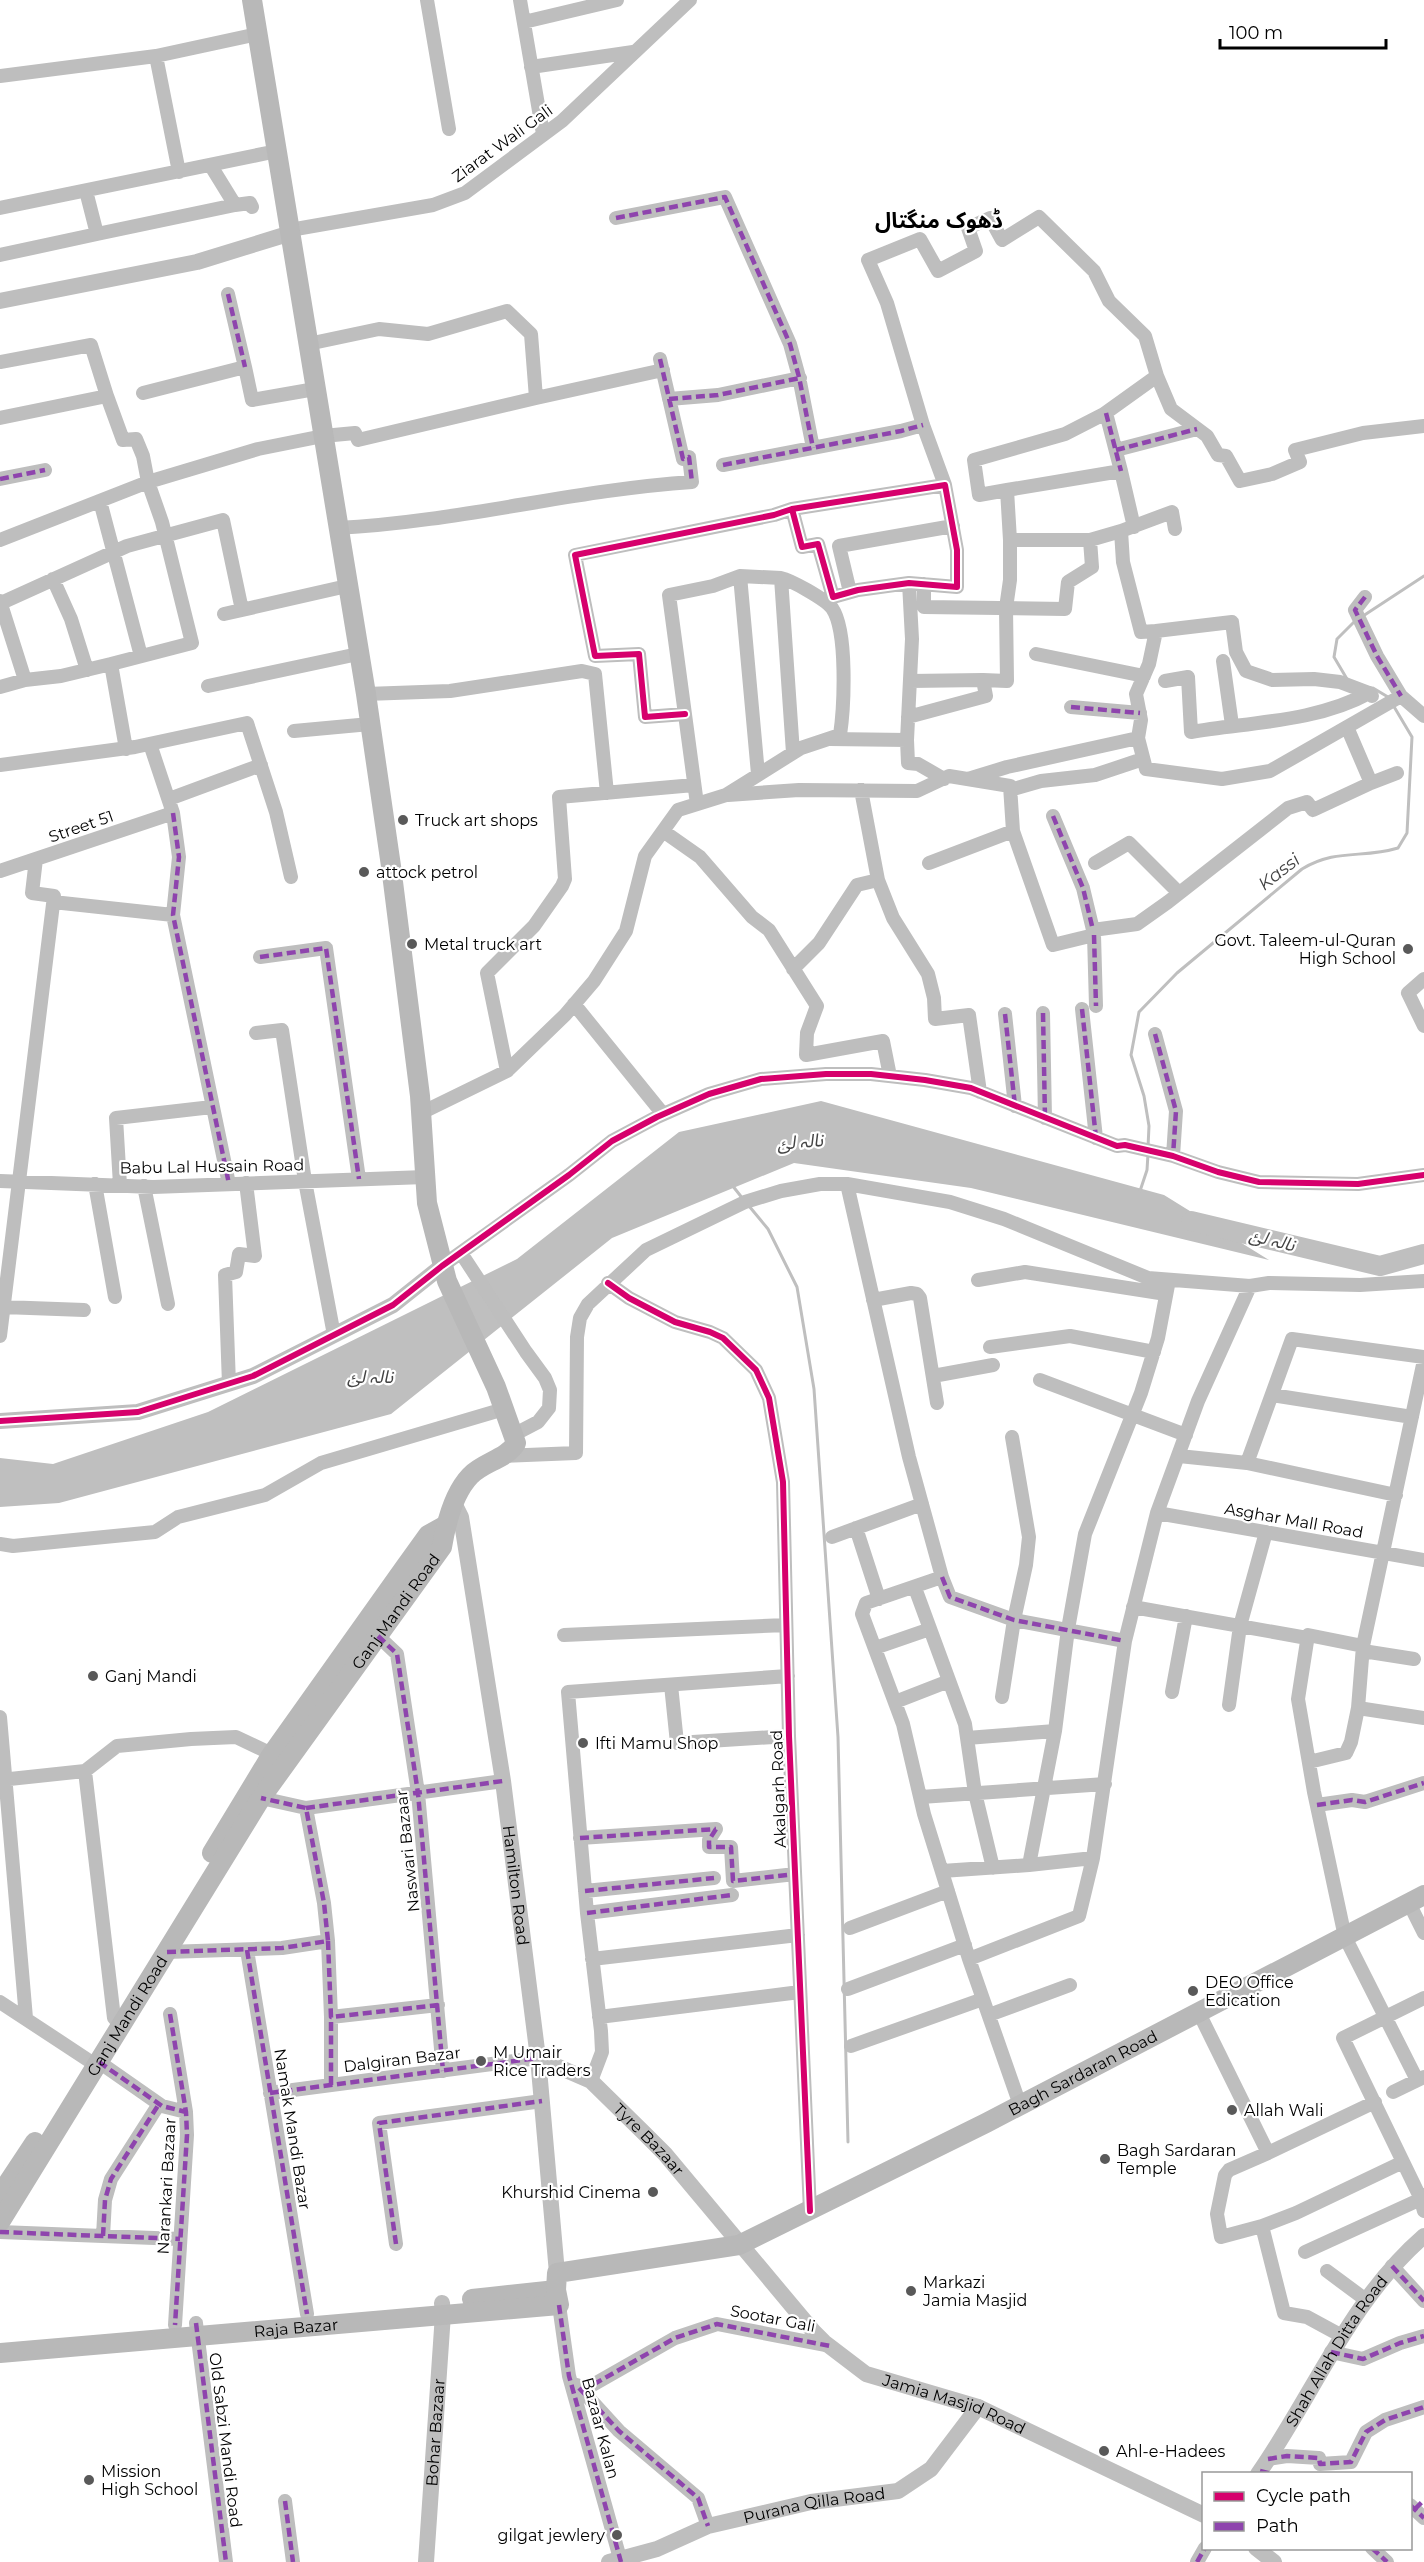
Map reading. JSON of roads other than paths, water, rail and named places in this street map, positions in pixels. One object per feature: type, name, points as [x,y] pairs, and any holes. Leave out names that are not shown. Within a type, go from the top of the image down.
[{"type":"main road","points":[[252,0],[346,586],[366,694],[391,866],[421,1113],[427,1203],[445,1273],[515,1434],[516,1443],[512,1450],[470,1476],[454,1503],[446,1525]]},
{"type":"main road","name":"Ganj Mandi Road","points":[[0,2222],[93,2061],[114,2018],[255,1795],[378,1636],[442,1547],[446,1525]]},
{"type":"main road","name":"Ganj Mandi Road","points":[[0,2195],[168,1952],[255,1795],[272,1754],[428,1535],[446,1525]]},
{"type":"main road","name":"Bagh Sardaran Road","points":[[443,2308],[557,2289],[740,2245],[1020,2105],[1416,1899]]},
{"type":"main road","points":[[0,2340],[175,2325],[196,2329],[307,2314],[443,2308]]},
{"type":"main road","name":"Raja Bazar","points":[[0,2353],[196,2329],[443,2308]]},
{"type":"street","points":[[427,0],[449,129]]},
{"type":"street","points":[[519,0],[543,134]]},
{"type":"street","points":[[524,22],[617,0]]},
{"type":"street","name":"Ziarat Wali Gali","points":[[290,232],[434,205],[465,193],[561,121],[690,0]]},
{"type":"street","points":[[0,76],[156,56],[258,34]]},
{"type":"street","points":[[531,67],[633,52]]},
{"type":"street","points":[[156,56],[179,172]]},
{"type":"street","points":[[0,208],[277,152]]},
{"type":"street","points":[[211,166],[235,205]]},
{"type":"street","points":[[86,191],[98,234]]},
{"type":"street","points":[[616,218],[725,197],[790,344],[800,378],[813,448]]},
{"type":"street","points":[[0,255],[235,205],[249,203],[252,207]]},
{"type":"street","points":[[792,510],[802,547],[818,544],[833,597],[909,582],[957,587],[957,550],[945,485],[923,425],[887,303],[868,260],[920,239],[938,271],[976,251],[968,228],[990,218],[1002,240],[1039,217],[1094,271],[1109,301],[1144,336],[1171,409],[1207,436],[1218,455],[1226,456],[1240,481],[1272,474],[1300,462],[1295,450],[1363,433],[1424,426]]},
{"type":"street","points":[[0,301],[197,262],[290,232]]},
{"type":"street","points":[[228,294],[252,400],[315,389]]},
{"type":"street","points":[[308,344],[379,329],[428,334],[507,311],[531,334],[536,398]]},
{"type":"street","points":[[0,362],[91,345],[123,440],[136,439],[143,456],[148,482],[166,536],[192,643],[61,676],[0,687]]},
{"type":"street","points":[[0,540],[148,482],[258,449],[323,436],[355,433],[358,441],[662,365],[683,459],[689,457],[692,482],[633,488],[394,525],[337,528]]},
{"type":"street","points":[[143,393],[245,367]]},
{"type":"street","points":[[1121,471],[979,495],[974,460],[1065,434],[1106,412],[1157,376]]},
{"type":"street","points":[[669,399],[718,395],[800,378]]},
{"type":"street","points":[[0,418],[107,396]]},
{"type":"street","points":[[1106,412],[1121,471],[1127,529],[1123,562],[1141,632],[1232,622],[1236,652],[1246,671],[1272,680],[1314,679],[1340,682],[1369,693],[1384,707]]},
{"type":"street","points":[[723,465],[923,425]]},
{"type":"street","points":[[1116,450],[1197,429]]},
{"type":"street","points":[[0,479],[45,470]]},
{"type":"street","points":[[685,714],[645,717],[639,654],[595,656],[575,555],[792,510],[945,485]]},
{"type":"street","points":[[910,681],[1007,681],[1006,608],[1010,580],[1010,540],[1007,490]]},
{"type":"street","points":[[100,501],[141,656]]},
{"type":"street","points":[[1010,540],[1090,540],[1172,512],[1175,529]]},
{"type":"street","points":[[25,681],[4,626],[0,602],[127,546],[223,520],[242,610]]},
{"type":"street","points":[[850,592],[839,546],[952,526]]},
{"type":"street","points":[[924,584],[924,607],[1065,609],[1068,582],[1092,567],[1090,540]]},
{"type":"street","points":[[741,576],[758,774]]},
{"type":"street","points":[[697,804],[669,595],[712,586],[741,576],[792,580],[832,608],[842,638],[844,706],[840,735],[793,753],[726,795]]},
{"type":"street","points":[[781,578],[793,753]]},
{"type":"street","points":[[53,579],[70,619],[87,670]]},
{"type":"street","points":[[909,582],[912,639],[908,763],[918,764],[944,779]]},
{"type":"street","points":[[224,614],[346,586]]},
{"type":"street","points":[[1365,597],[1355,609],[1362,625],[1401,696],[1424,716]]},
{"type":"street","points":[[1156,631],[1149,664],[1136,694],[1140,713],[1138,738],[1146,769],[1222,779],[1270,771],[1401,696]]},
{"type":"street","points":[[208,686],[358,654]]},
{"type":"street","points":[[1036,654],[1144,676]]},
{"type":"street","points":[[1223,661],[1232,725]]},
{"type":"street","points":[[111,664],[126,748]]},
{"type":"street","points":[[366,694],[450,691],[582,671],[595,674],[607,793]]},
{"type":"street","points":[[1166,681],[1188,677],[1191,732],[1297,717],[1348,704],[1369,693]]},
{"type":"street","points":[[908,717],[986,696],[983,680]]},
{"type":"street","points":[[1071,707],[1140,713]]},
{"type":"street","points":[[0,765],[150,744],[247,723],[276,812],[291,877]]},
{"type":"street","points":[[294,731],[370,724]]},
{"type":"street","points":[[1347,727],[1371,783]]},
{"type":"street","points":[[968,779],[1007,767],[1138,738]]},
{"type":"street","points":[[830,739],[907,740]]},
{"type":"street","points":[[150,744],[173,813],[179,857],[173,915],[228,1184]]},
{"type":"street","points":[[1011,790],[1041,781],[1095,775],[1143,759]]},
{"type":"street","points":[[169,799],[261,765]]},
{"type":"street","points":[[421,1113],[507,1071],[594,981],[626,931],[645,856],[678,810],[726,795],[799,790],[917,791],[949,776],[1010,786],[1013,831],[1053,945],[1137,924],[1288,808],[1307,802],[1314,810],[1397,773]]},
{"type":"street","points":[[507,1071],[488,973],[534,926],[565,879],[559,797],[694,785]]},
{"type":"street","points":[[861,790],[878,880],[892,918],[928,974],[934,998],[935,1019],[969,1015],[980,1092]]},
{"type":"street","name":"Street 51","points":[[0,871],[173,813]]},
{"type":"street","points":[[1053,816],[1083,888],[1094,933],[1096,1006]]},
{"type":"street","points":[[663,831],[700,858],[752,917],[769,930],[817,1006],[807,1033],[806,1054],[884,1041],[890,1076]]},
{"type":"street","points":[[929,863],[1013,831]]},
{"type":"street","points":[[1095,862],[1129,843],[1179,893]]},
{"type":"street","points":[[0,1336],[54,896],[32,893],[36,859]]},
{"type":"street","points":[[793,969],[819,943],[857,885],[878,880]]},
{"type":"street","points":[[53,902],[173,915]]},
{"type":"street","points":[[260,957],[326,948],[359,1179]]},
{"type":"street","points":[[1424,979],[1408,993],[1424,1026]]},
{"type":"street","points":[[574,1004],[663,1114]]},
{"type":"street","points":[[1082,1009],[1096,1138]]},
{"type":"street","points":[[1043,1013],[1045,1118]]},
{"type":"street","points":[[1005,1014],[1015,1106]]},
{"type":"street","points":[[256,1033],[282,1030],[305,1181],[334,1335]]},
{"type":"street","points":[[1155,1034],[1176,1111],[1173,1155]]},
{"type":"street","points":[[0,1421],[138,1412],[253,1376],[393,1305],[445,1273],[461,1253],[612,1141],[663,1114],[709,1094],[761,1079],[826,1074],[890,1076],[925,1080],[980,1092],[1117,1146],[1125,1145],[1173,1155],[1218,1172],[1259,1182],[1358,1184],[1424,1175]]},
{"type":"street","points":[[120,1185],[117,1118],[212,1107]]},
{"type":"street","name":"Babu Lal Hussain Road","points":[[0,1181],[144,1186],[425,1176]]},
{"type":"street","points":[[230,1384],[225,1275],[236,1272],[239,1254],[255,1256],[246,1183]]},
{"type":"street","points":[[95,1184],[115,1298]]},
{"type":"street","points":[[847,1184],[922,1504],[942,1577],[950,1597],[1014,1620],[1125,1641]]},
{"type":"street","points":[[500,1456],[576,1453],[577,1337],[580,1318],[588,1304],[608,1283],[646,1250],[745,1202],[781,1191],[820,1185],[847,1184],[950,1202],[1004,1219],[1167,1287]]},
{"type":"street","points":[[144,1186],[168,1304]]},
{"type":"street","points":[[461,1253],[545,1378],[550,1390],[549,1408],[538,1422],[515,1434]]},
{"type":"street","points":[[978,1280],[1025,1272],[1167,1287],[1250,1286],[1277,1283],[1360,1285],[1424,1281]]},
{"type":"street","name":"Akalgarh Road","points":[[608,1283],[629,1298],[675,1322],[723,1338],[756,1370],[769,1398],[783,1482],[789,1736],[810,2211]]},
{"type":"street","points":[[969,1959],[1079,1916],[1093,1858],[1125,1641],[1157,1513],[1198,1401],[1250,1286]]},
{"type":"street","points":[[1029,1865],[1054,1731],[1068,1629],[1085,1534],[1133,1414],[1154,1352],[1167,1287]]},
{"type":"street","points":[[873,1300],[911,1293],[917,1294],[920,1298],[937,1404]]},
{"type":"street","points":[[3,1307],[84,1310]]},
{"type":"street","points":[[990,1347],[1070,1336],[1154,1352]]},
{"type":"street","points":[[1247,1463],[1292,1338],[1424,1359],[1363,1648],[1358,1708],[1351,1742],[1346,1753],[1309,1762]]},
{"type":"street","points":[[933,1376],[993,1365]]},
{"type":"street","points":[[1040,1380],[1186,1435]]},
{"type":"street","points":[[1272,1395],[1412,1417]]},
{"type":"street","points":[[0,1544],[13,1545],[155,1532],[178,1517],[265,1495],[321,1463],[504,1409]]},
{"type":"street","points":[[1002,1697],[1029,1537],[1012,1437]]},
{"type":"street","points":[[1179,1456],[1247,1463],[1396,1495]]},
{"type":"street","name":"Hamilton Road","points":[[454,1503],[461,1517],[503,1781],[538,2058],[557,2289]]},
{"type":"street","points":[[832,1536],[922,1504]]},
{"type":"street","name":"Asghar Mall Road","points":[[1157,1513],[1424,1560]]},
{"type":"street","points":[[856,1528],[879,1599]]},
{"type":"street","points":[[1229,1705],[1240,1626],[1266,1532]]},
{"type":"street","points":[[942,1577],[866,1603],[862,1614],[903,1724],[924,1814],[969,1959],[1020,2105]]},
{"type":"street","points":[[915,1588],[965,1724],[975,1793],[993,1868]]},
{"type":"street","points":[[1134,1606],[1306,1638]]},
{"type":"street","points":[[1172,1692],[1186,1616]]},
{"type":"street","points":[[564,1635],[786,1625]]},
{"type":"street","points":[[875,1648],[930,1629]]},
{"type":"street","points":[[1392,2092],[1421,2078],[1386,2018],[1344,1937],[1298,1699],[1306,1638],[1310,1634],[1414,1659]]},
{"type":"street","name":"Naswari Bazaar","points":[[378,1636],[397,1654],[418,1793],[443,2071]]},
{"type":"street","points":[[591,2081],[602,2052],[600,2017],[586,1913],[568,1692],[788,1676]]},
{"type":"street","points":[[895,1702],[949,1681]]},
{"type":"street","points":[[671,1685],[677,1743],[789,1736]]},
{"type":"street","points":[[1358,1708],[1424,1718]]},
{"type":"street","points":[[0,1717],[3,1779],[26,2018]]},
{"type":"street","points":[[967,1738],[1054,1731]]},
{"type":"street","points":[[3,1779],[85,1770],[117,1746],[191,1739],[236,1737],[272,1754]]},
{"type":"street","points":[[85,1770],[114,2018]]},
{"type":"street","points":[[255,1795],[306,1808],[503,1781]]},
{"type":"street","points":[[1317,1805],[1352,1800],[1365,1802],[1424,1782]]},
{"type":"street","points":[[921,1797],[1105,1784]]},
{"type":"street","points":[[306,1808],[324,1903],[328,1941],[331,2085]]},
{"type":"street","points":[[580,1838],[716,1829],[709,1840],[709,1847],[731,1847],[734,1881],[795,1874]]},
{"type":"street","points":[[942,1871],[1093,1858]]},
{"type":"street","points":[[585,1892],[714,1878]]},
{"type":"street","points":[[850,1928],[948,1891]]},
{"type":"street","points":[[586,1913],[732,1895]]},
{"type":"street","points":[[1416,1899],[1424,1933]]},
{"type":"street","points":[[592,1959],[798,1935]]},
{"type":"street","points":[[168,1952],[247,1950],[328,1941]]},
{"type":"street","points":[[848,1989],[965,1945]]},
{"type":"street","name":"Namak Mandi Bazar","points":[[247,1950],[307,2314]]},
{"type":"street","points":[[989,2015],[1070,1985]]},
{"type":"street","points":[[600,2017],[800,1992]]},
{"type":"street","points":[[1305,2252],[1423,2202],[1343,2038],[1424,1998]]},
{"type":"street","points":[[851,2046],[983,1999]]},
{"type":"street","points":[[0,2002],[159,2104],[186,2112]]},
{"type":"street","points":[[331,2018],[438,2005]]},
{"type":"street","points":[[1199,2013],[1268,2153]]},
{"type":"street","name":"Narankari Bazaar","points":[[170,2014],[186,2112],[187,2135],[175,2325]]},
{"type":"street","name":"Dalgiran Bazar","points":[[270,2093],[538,2058]]},
{"type":"street","name":"Tyre Bazaar","points":[[538,2058],[591,2081],[665,2154],[740,2245]]},
{"type":"street","points":[[396,2244],[379,2123],[542,2101]]},
{"type":"street","points":[[1375,2102],[1227,2172],[1217,2214],[1221,2237],[1262,2226],[1296,2212],[1403,2162]]},
{"type":"street","points":[[103,2236],[105,2200],[111,2179],[159,2104]]},
{"type":"street","points":[[1262,2226],[1284,2313],[1307,2317],[1342,2336]]},
{"type":"street","points":[[0,2232],[180,2239]]},
{"type":"street","name":"Shah Allah Ditta Road","points":[[1265,2469],[1331,2352],[1366,2300],[1392,2266],[1424,2236]]},
{"type":"street","name":"Jamia Masjid Road","points":[[740,2245],[813,2331],[866,2374],[978,2407],[1202,2515]]},
{"type":"street","points":[[1392,2266],[1424,2301]]},
{"type":"street","points":[[1327,2271],[1366,2300]]},
{"type":"street","name":"Bazaar Kalan","points":[[557,2289],[569,2376],[617,2560]]},
{"type":"street","name":"Bohar Bazaar","points":[[426,2562],[443,2308]]},
{"type":"street","name":"Sootar Gali","points":[[582,2391],[675,2338],[717,2324],[830,2346]]},
{"type":"street","name":"Old Sabzi Mandi Road","points":[[196,2329],[226,2562]]},
{"type":"street","points":[[1331,2352],[1363,2359],[1400,2343],[1424,2336]]},
{"type":"street","points":[[569,2376],[619,2431],[698,2498],[708,2526]]},
{"type":"street","name":"Purana Qilla Road","points":[[617,2560],[657,2548],[708,2526],[811,2502],[898,2491],[931,2469],[978,2407]]},
{"type":"street","points":[[1265,2469],[1287,2456],[1319,2458],[1320,2464],[1351,2462],[1366,2432],[1385,2420],[1424,2408]]},
{"type":"street","points":[[285,2500],[293,2562]]},
{"type":"street","points":[[1259,2550],[1274,2562]]},
{"type":"street","points":[[1374,2550],[1387,2562]]},
{"type":"water","name":"نالہ لئ","points":[[821,1101],[1164,1195],[1269,1260],[971,1188],[794,1163],[612,1238],[391,1414],[59,1503],[0,1507],[0,1458],[53,1464],[208,1412],[517,1259],[679,1132]]},
{"type":"waterway","name":"Kassi","points":[[1363,616],[1424,576]]},
{"type":"waterway","name":"Kassi","points":[[1347,679],[1334,657],[1337,639],[1355,621]]},
{"type":"waterway","name":"Kassi","points":[[1373,688],[1388,697]]},
{"type":"waterway","name":"Kassi","points":[[1148,1147],[1149,1126],[1144,1096],[1131,1055],[1139,1012],[1177,973],[1302,869],[1327,858],[1398,848],[1407,833],[1412,737],[1393,705]]},
{"type":"waterway","name":"Kassi","points":[[1140,1191],[1147,1170],[1148,1154]]},
{"type":"waterway","points":[[732,1185],[743,1199]]},
{"type":"waterway","points":[[749,1206],[768,1229],[797,1287],[814,1389],[838,1737],[848,2142]]},
{"type":"waterway","name":"نالہ لئ","points":[[1191,1221],[1380,1266],[1424,1254]]},
{"type":"place","name":"Truck art shops","points":[[403,820]]},
{"type":"place","name":"attock petrol","points":[[364,872]]},
{"type":"place","name":"Metal truck art","points":[[412,944]]},
{"type":"place","name":"Govt. Taleem-ul-Quran High School","points":[[1408,949]]},
{"type":"place","name":"Ganj Mandi","points":[[93,1676]]},
{"type":"place","name":"Ifti Mamu Shop","points":[[583,1743]]},
{"type":"place","name":"DEO Office Edication","points":[[1193,1991]]},
{"type":"place","name":"M Umair Rice Traders","points":[[481,2061]]},
{"type":"place","name":"Allah Wali","points":[[1232,2110]]},
{"type":"place","name":"Bagh Sardaran Temple","points":[[1105,2159]]},
{"type":"place","name":"Khurshid Cinema","points":[[653,2192]]},
{"type":"place","name":"Markazi Jamia Masjid","points":[[911,2291]]},
{"type":"place","name":"Ahl-e-Hadees","points":[[1104,2451]]},
{"type":"place","name":"Mission High School","points":[[89,2480]]},
{"type":"place","name":"gilgat jewlery","points":[[617,2535]]},
{"type":"district","name":"ڈھوک منگتال","points":[[939,220]]}]
